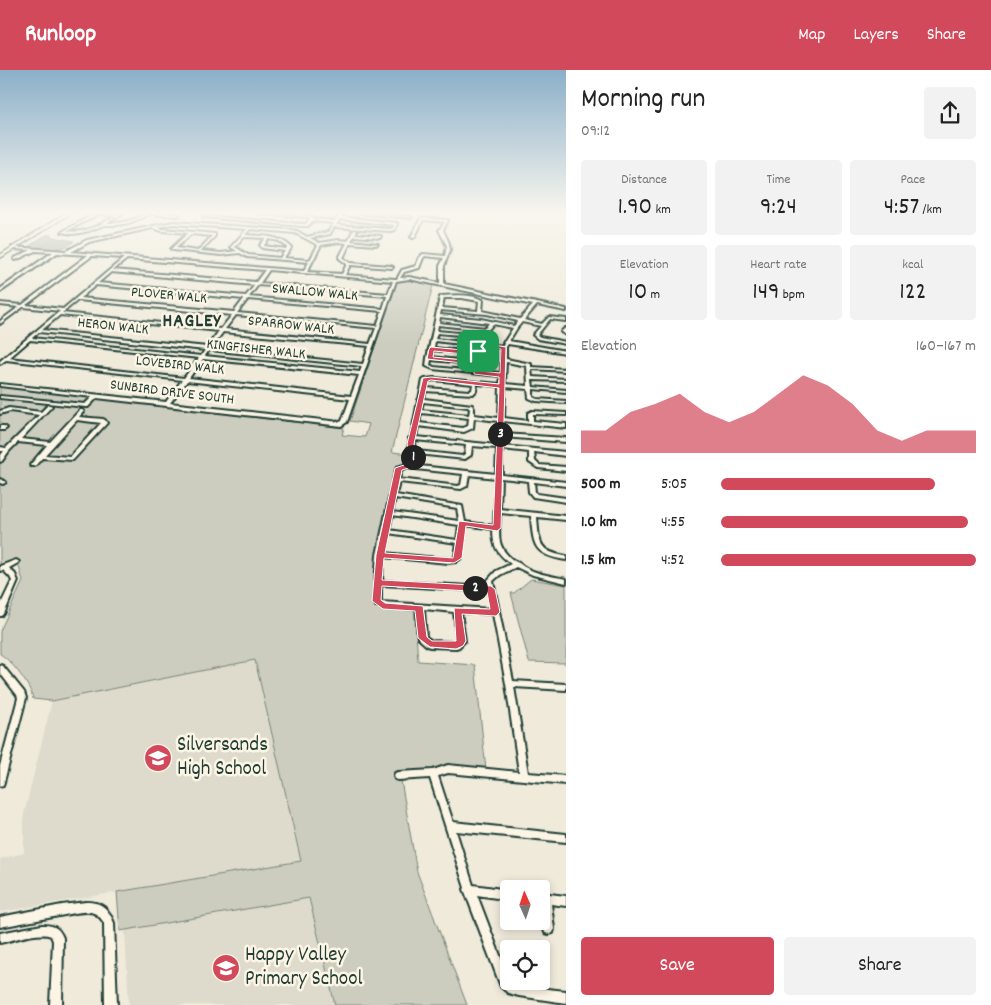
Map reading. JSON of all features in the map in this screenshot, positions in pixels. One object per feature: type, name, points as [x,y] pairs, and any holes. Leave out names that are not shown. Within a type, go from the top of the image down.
[{"type":"street","points":[[16,259],[21,257]]},
{"type":"street","points":[[0,291],[49,257]]},
{"type":"street","points":[[0,323],[89,257]]},
{"type":"street","points":[[110,257],[343,276],[412,278],[566,310]]},
{"type":"street","points":[[256,257],[311,261]]},
{"type":"street","points":[[304,272],[313,257]]},
{"type":"street","points":[[342,257],[348,264],[391,267]]},
{"type":"street","points":[[353,398],[397,279],[403,271],[418,267],[422,257]]},
{"type":"street","points":[[442,257],[446,257],[442,266],[442,285]]},
{"type":"street","points":[[2,361],[126,258]]},
{"type":"street","points":[[343,276],[348,264]]},
{"type":"street","points":[[167,404],[268,269]]},
{"type":"street","points":[[110,271],[390,295]]},
{"type":"street","name":"SWALLOW WALK","points":[[94,284],[384,310]]},
{"type":"street","points":[[480,312],[480,300],[469,297],[442,298],[428,365],[431,368],[502,375]]},
{"type":"street","points":[[460,310],[462,298]]},
{"type":"street","name":"PLOVER WALK","points":[[76,299],[378,327]]},
{"type":"street","points":[[0,304],[64,310]]},
{"type":"street","points":[[536,304],[515,327],[504,344],[497,528],[498,546],[516,564],[536,575],[566,580]]},
{"type":"street","points":[[440,309],[480,312],[543,324]]},
{"type":"street","name":"SPARROW WALK","points":[[58,314],[372,345]]},
{"type":"street","points":[[438,316],[492,322],[515,327]]},
{"type":"street","points":[[566,320],[551,318],[535,334],[536,336],[566,343]]},
{"type":"street","points":[[435,332],[481,336],[492,322]]},
{"type":"street","points":[[437,324],[487,329]]},
{"type":"street","points":[[566,329],[563,332],[566,334]]},
{"type":"street","name":"HERON WALK","points":[[38,332],[364,365]]},
{"type":"street","name":"KINGFISHER WALK","points":[[29,339],[361,374]]},
{"type":"street","points":[[433,340],[478,345],[504,344],[566,352]]},
{"type":"street","points":[[431,349],[476,353],[478,345]]},
{"type":"street","points":[[430,358],[472,363],[477,366],[476,373]]},
{"type":"street","points":[[503,360],[529,365],[530,397],[533,399],[566,402]]},
{"type":"street","name":"LOVEBIRD WALK","points":[[2,361],[353,398]]},
{"type":"street","points":[[529,368],[566,370]]},
{"type":"street","points":[[469,445],[468,455],[463,458],[416,452],[411,449],[420,400],[428,378],[566,391]]},
{"type":"street","points":[[530,378],[566,380]]},
{"type":"street","points":[[423,388],[472,393],[475,383]]},
{"type":"street","name":"SUNBIRD DRIVE SOUTH","points":[[0,385],[341,424],[344,422],[353,398]]},
{"type":"street","points":[[0,397],[86,406],[96,396]]},
{"type":"street","points":[[416,424],[467,430],[471,427],[472,409],[468,405],[420,400]]},
{"type":"street","points":[[0,460],[7,450],[50,406]]},
{"type":"street","points":[[0,414],[9,409],[43,414]]},
{"type":"street","points":[[33,465],[82,411]]},
{"type":"street","points":[[418,411],[501,421],[566,426]]},
{"type":"street","points":[[531,423],[530,413],[532,412],[566,414]]},
{"type":"street","points":[[41,456],[74,458],[104,423],[76,418]]},
{"type":"street","points":[[500,435],[566,440]]},
{"type":"street","points":[[412,438],[531,452],[566,454]]},
{"type":"street","points":[[17,440],[51,444]]},
{"type":"street","points":[[0,449],[7,450]]},
{"type":"street","points":[[0,454],[7,450]]},
{"type":"street","points":[[406,466],[416,452]]},
{"type":"street","points":[[531,452],[532,462],[536,466],[566,469]]},
{"type":"street","points":[[496,612],[378,604],[380,555],[399,468],[406,466],[499,478],[566,484]]},
{"type":"street","points":[[396,480],[460,488],[465,484],[466,474]]},
{"type":"street","points":[[531,481],[532,492],[535,496],[566,500]]},
{"type":"street","points":[[380,555],[451,561],[458,558],[462,523],[462,510],[459,506],[393,496]]},
{"type":"street","points":[[498,511],[566,518]]},
{"type":"street","points":[[388,513],[497,528]]},
{"type":"street","points":[[534,515],[538,546],[550,554],[566,558]]},
{"type":"street","points":[[385,531],[460,542]]},
{"type":"street","points":[[2,568],[16,562]]},
{"type":"street","points":[[516,564],[493,576],[490,581],[510,684],[524,775]]},
{"type":"street","points":[[0,614],[15,581],[14,576],[2,568]]},
{"type":"street","points":[[378,583],[491,589]]},
{"type":"street","points":[[420,608],[422,638],[430,644],[460,644],[457,610]]},
{"type":"street","points":[[0,668],[21,694],[22,698],[0,782]]},
{"type":"street","points":[[510,684],[566,687]]},
{"type":"street","points":[[398,776],[432,774],[448,769],[566,780]]},
{"type":"street","points":[[432,774],[469,889],[505,983],[512,989],[519,991],[566,997]]},
{"type":"street","points":[[449,826],[566,838]]},
{"type":"street","points":[[469,889],[500,894]]},
{"type":"street","points":[[550,899],[566,901]]},
{"type":"street","points":[[0,922],[89,907],[103,913],[109,924],[111,1005]]},
{"type":"street","points":[[0,938],[43,930],[54,932],[58,942],[54,1005]]},
{"type":"shaded area","points":[[407,279],[433,285],[392,452],[419,455],[416,467],[402,466],[380,555],[378,604],[414,608],[418,661],[475,665],[486,770],[438,770],[400,775],[417,872],[467,1005],[335,1005],[309,898],[120,931],[117,892],[301,861],[255,660],[52,701],[33,699],[29,688],[20,674],[0,654],[0,631],[23,581],[18,563],[14,559],[0,565],[0,387],[344,428],[342,435],[365,437],[369,424],[350,421],[397,280]]},
{"type":"shaded area","points":[[531,579],[566,585],[566,663],[529,662],[511,593],[514,593]]},
{"type":"shaded area","name":"Silversands High School","points":[[255,660],[301,861],[0,912],[0,859],[24,853],[24,814],[52,701]]},
{"type":"shaded area","name":"Happy Valley Primary School","points":[[309,898],[335,1005],[129,1005],[125,930]]},
{"type":"place","name":"Silversands High School","points":[[158,758]]},
{"type":"place","name":"Happy Valley Primary School","points":[[226,968]]},
{"type":"district","name":"HAGLEY","points":[[192,322]]},
{"type":"route","points":[[478,351],[474,353],[431,349],[430,358],[472,363],[477,366],[476,373],[502,375],[502,386],[500,448],[497,528],[462,523],[458,558],[454,561],[380,555],[379,567],[378,583],[491,589],[496,612],[457,610],[460,644],[430,644],[422,638],[420,608],[383,606],[378,604],[377,601],[378,583],[380,555],[399,468],[406,466],[416,452],[410,448],[425,381],[431,378],[502,386],[504,347],[478,345],[478,351]]}]
